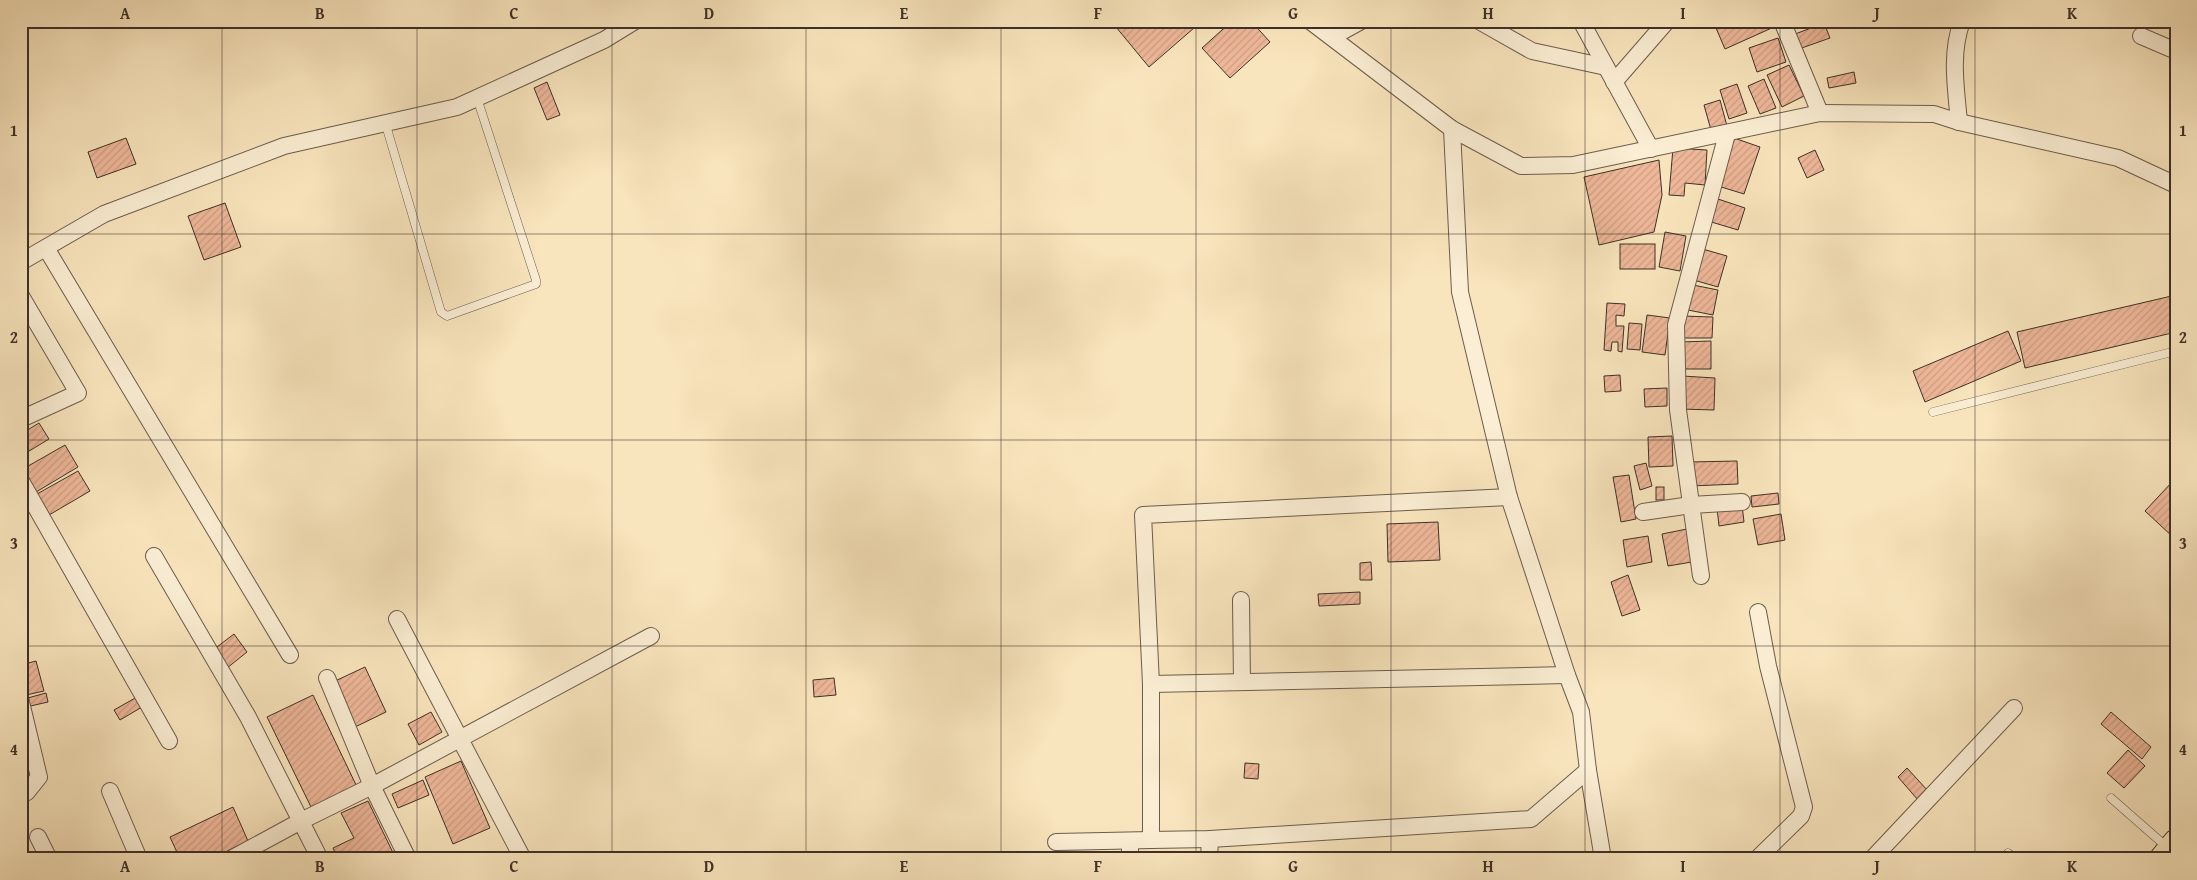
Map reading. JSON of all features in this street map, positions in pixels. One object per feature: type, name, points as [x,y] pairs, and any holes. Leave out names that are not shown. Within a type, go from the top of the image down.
[{"type":"street","points":[[21,262],[104,214],[284,146],[457,107],[604,40],[635,21]]},
{"type":"street","points":[[1310,21],[1452,129],[1521,166],[1573,165],[1726,134],[1820,112],[1934,114],[1959,122],[2118,158],[2176,185]]},
{"type":"street","points":[[1332,37],[1361,21]]},
{"type":"street","points":[[1479,21],[1532,51],[1606,67]]},
{"type":"street","points":[[1581,21],[1651,150]]},
{"type":"street","points":[[1782,21],[1820,112]]},
{"type":"street","points":[[1959,122],[1954,67],[1957,36],[1962,21]]},
{"type":"street","points":[[1614,82],[1664,22]]},
{"type":"street","points":[[2142,36],[2176,51]]},
{"type":"street","points":[[1452,129],[1460,292],[1508,497],[1581,712],[1588,770],[1603,859]]},
{"type":"street","points":[[1700,576],[1678,410],[1676,325],[1726,134]]},
{"type":"street","points":[[46,248],[290,655]]},
{"type":"street","points":[[21,296],[78,392],[21,419]]},
{"type":"street","points":[[21,481],[169,741]]},
{"type":"street","points":[[1151,840],[1150,684],[1143,515],[1508,497]]},
{"type":"street","points":[[1643,512],[1691,505],[1742,502]]},
{"type":"street","points":[[154,556],[248,717],[320,859]]},
{"type":"street","points":[[1241,600],[1242,682]]},
{"type":"street","points":[[1756,859],[1801,816],[1804,807],[1768,666],[1758,612]]},
{"type":"street","points":[[397,619],[523,859]]},
{"type":"street","points":[[231,859],[301,821],[372,786],[650,636]]},
{"type":"street","points":[[1150,684],[1567,675]]},
{"type":"street","points":[[326,678],[372,786],[408,859]]},
{"type":"street","points":[[21,702],[38,777],[21,795]]},
{"type":"street","points":[[1872,859],[2014,708]]},
{"type":"street","points":[[1056,842],[1210,839],[1531,819],[1588,770]]},
{"type":"street","points":[[110,791],[139,859]]},
{"type":"street","points":[[38,837],[48,859]]},
{"type":"street","points":[[1209,859],[1210,839]]},
{"type":"street","points":[[1130,842],[1130,859]]},
{"type":"lane","points":[[385,122],[441,312],[448,316],[536,284],[476,98]]},
{"type":"lane","points":[[1933,412],[2176,351]]},
{"type":"lane","points":[[2111,798],[2169,850]]},
{"type":"lane","points":[[2008,853],[2017,859]]},
{"type":"building","points":[[1111,21],[1202,21],[1149,67]]},
{"type":"building","points":[[1232,21],[1251,21],[1270,42],[1230,78],[1202,48]]},
{"type":"building","points":[[1713,21],[1772,21],[1774,27],[1725,49]]},
{"type":"building","points":[[1824,23],[1830,38],[1796,50],[1790,36]]},
{"type":"building","points":[[1778,38],[1786,62],[1757,72],[1749,48]]},
{"type":"building","points":[[1789,65],[1804,96],[1782,107],[1767,75]]},
{"type":"building","points":[[1854,72],[1856,83],[1829,88],[1827,78]]},
{"type":"building","points":[[1764,79],[1776,108],[1760,114],[1748,86]]},
{"type":"building","points":[[547,82],[560,115],[547,120],[534,88]]},
{"type":"building","points":[[1737,84],[1747,113],[1729,119],[1720,90]]},
{"type":"building","points":[[1720,100],[1727,126],[1711,130],[1704,105]]},
{"type":"building","points":[[126,138],[136,164],[97,178],[88,152]]},
{"type":"building","points":[[1734,138],[1760,147],[1744,194],[1718,186]]},
{"type":"building","points":[[1673,148],[1707,150],[1705,185],[1685,183],[1684,196],[1669,195]]},
{"type":"building","points":[[1815,150],[1824,170],[1807,178],[1798,158]]},
{"type":"building","points":[[1659,160],[1662,195],[1654,232],[1599,245],[1584,177]]},
{"type":"building","points":[[1715,198],[1745,208],[1738,230],[1708,221]]},
{"type":"building","points":[[225,203],[241,247],[204,260],[188,216]]},
{"type":"building","points":[[1665,232],[1686,236],[1680,271],[1659,267]]},
{"type":"building","points":[[1620,244],[1655,244],[1655,269],[1620,269]]},
{"type":"building","points":[[1699,248],[1727,256],[1718,287],[1690,279]]},
{"type":"building","points":[[1693,285],[1718,290],[1713,315],[1688,310]]},
{"type":"building","points":[[2176,295],[2176,332],[2025,368],[2017,332]]},
{"type":"building","points":[[1607,303],[1625,304],[1624,316],[1616,315],[1616,326],[1624,326],[1622,352],[1618,351],[1618,342],[1612,342],[1611,351],[1604,350]]},
{"type":"building","points":[[1647,315],[1670,318],[1665,355],[1642,352]]},
{"type":"building","points":[[1681,316],[1713,317],[1712,338],[1680,338]]},
{"type":"building","points":[[1629,323],[1642,324],[1640,350],[1627,349]]},
{"type":"building","points":[[2008,331],[2021,361],[1925,402],[1913,371]]},
{"type":"building","points":[[1711,341],[1711,369],[1680,369],[1680,342]]},
{"type":"building","points":[[1620,375],[1621,391],[1605,392],[1604,376]]},
{"type":"building","points":[[1682,376],[1715,378],[1714,410],[1680,409]]},
{"type":"building","points":[[1667,388],[1667,406],[1645,407],[1644,389]]},
{"type":"building","points":[[39,423],[49,439],[21,456],[21,434]]},
{"type":"building","points":[[1672,436],[1673,466],[1649,467],[1648,437]]},
{"type":"building","points":[[65,445],[78,467],[36,492],[23,469]]},
{"type":"building","points":[[1737,461],[1738,484],[1690,486],[1689,462]]},
{"type":"building","points":[[1646,463],[1652,486],[1640,490],[1634,466]]},
{"type":"building","points":[[78,471],[90,491],[49,515],[37,494]]},
{"type":"building","points":[[1629,475],[1636,519],[1621,522],[1613,477]]},
{"type":"building","points":[[2172,482],[2176,485],[2176,534],[2173,537],[2145,511]]},
{"type":"building","points":[[1656,487],[1664,487],[1664,500],[1656,500]]},
{"type":"building","points":[[1778,493],[1779,504],[1752,507],[1751,496]]},
{"type":"building","points":[[1742,505],[1744,522],[1719,526],[1717,508]]},
{"type":"building","points":[[1781,514],[1785,540],[1758,545],[1753,519]]},
{"type":"building","points":[[1438,522],[1440,560],[1388,562],[1387,524]]},
{"type":"building","points":[[1687,529],[1692,562],[1668,566],[1662,534]]},
{"type":"building","points":[[1648,536],[1652,562],[1627,567],[1623,540]]},
{"type":"building","points":[[1371,562],[1372,580],[1360,580],[1360,563]]},
{"type":"building","points":[[1628,575],[1640,610],[1622,616],[1611,582]]},
{"type":"building","points":[[1360,592],[1360,604],[1319,606],[1318,594]]},
{"type":"building","points":[[234,634],[247,652],[227,668],[213,650]]},
{"type":"building","points":[[36,661],[44,691],[26,695],[21,677],[21,665]]},
{"type":"building","points":[[365,667],[386,712],[355,727],[333,682]]},
{"type":"building","points":[[834,678],[836,695],[814,697],[813,680]]},
{"type":"building","points":[[46,693],[48,702],[26,707],[24,699]]},
{"type":"building","points":[[313,695],[357,787],[312,809],[267,717]]},
{"type":"building","points":[[137,697],[142,707],[120,720],[114,710]]},
{"type":"building","points":[[431,712],[442,732],[419,745],[408,724]]},
{"type":"building","points":[[2111,712],[2151,747],[2142,759],[2101,724]]},
{"type":"building","points":[[2128,750],[2145,766],[2124,788],[2107,773]]},
{"type":"building","points":[[461,761],[490,828],[453,844],[425,777]]},
{"type":"building","points":[[1245,763],[1259,764],[1258,779],[1244,778]]},
{"type":"building","points":[[1907,768],[1928,791],[1918,800],[1898,777]]},
{"type":"building","points":[[423,780],[429,795],[398,808],[392,794]]},
{"type":"building","points":[[368,801],[396,859],[338,859],[333,848],[354,838],[341,813]]},
{"type":"building","points":[[233,807],[248,841],[211,859],[180,859],[170,837]]}]
